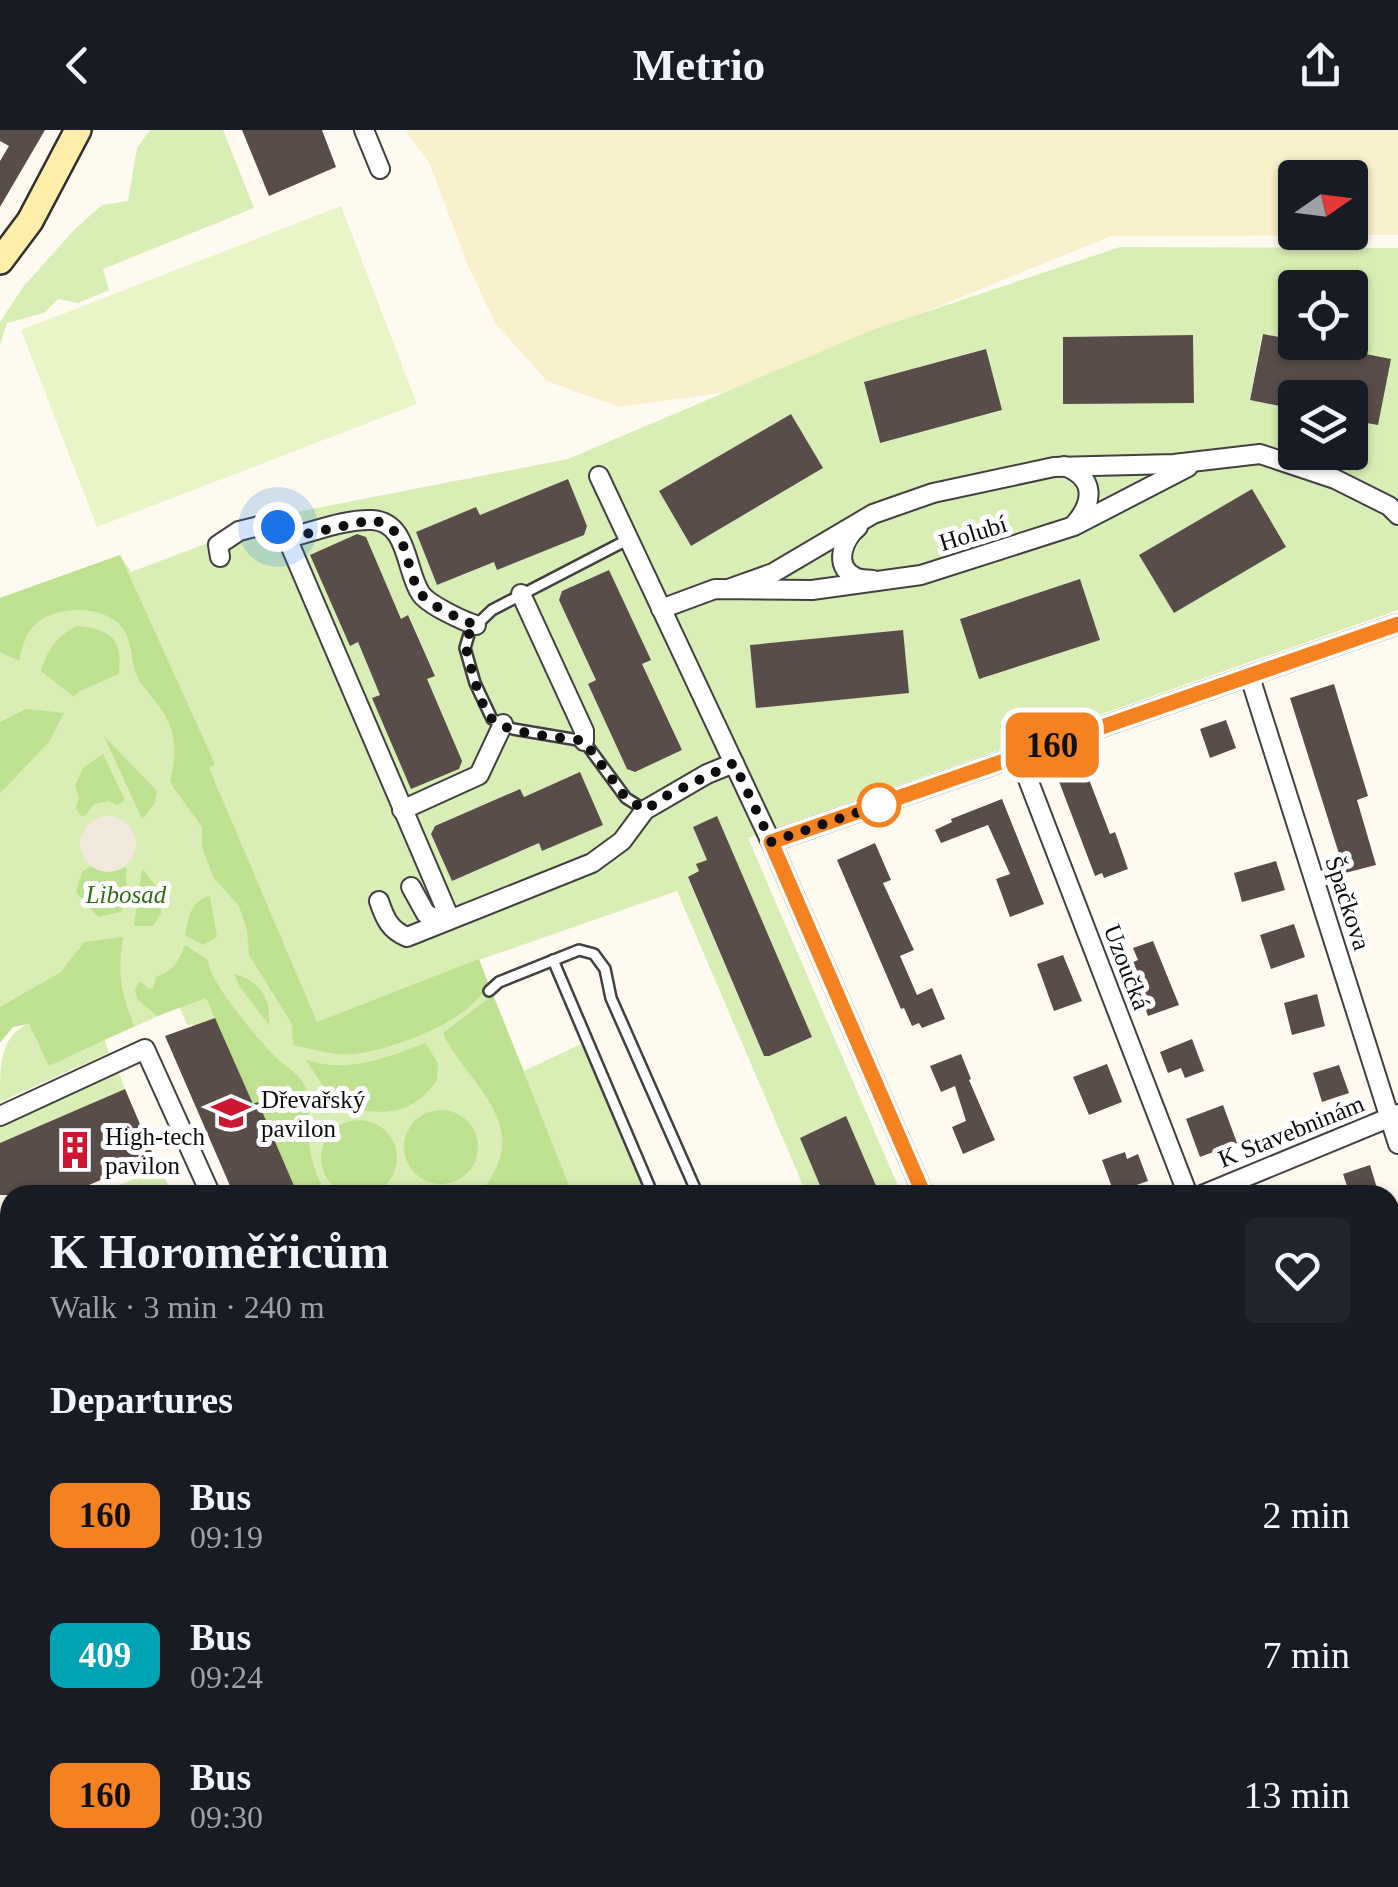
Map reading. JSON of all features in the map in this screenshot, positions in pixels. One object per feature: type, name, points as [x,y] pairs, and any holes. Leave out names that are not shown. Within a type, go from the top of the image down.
[{"type":"street","points":[[0,261],[30,220],[78,130]]},
{"type":"street","points":[[364,130],[380,169]]},
{"type":"street","name":"Holubí","points":[[728,589],[773,573],[874,514],[933,493],[1064,466],[1202,461],[1260,454],[1336,480],[1388,506],[1398,516]]},
{"type":"street","name":"Holubí","points":[[661,609],[715,588],[812,590],[884,581],[973,561],[1074,526],[1202,461]]},
{"type":"street","points":[[1064,466],[1076,470],[1084,479],[1090,496],[1086,512],[1074,526]]},
{"type":"street","points":[[599,476],[771,842],[920,1185]]},
{"type":"street","name":"Holubí","points":[[874,514],[847,536],[841,550],[846,569],[855,577],[884,581]]},
{"type":"street","points":[[220,556],[218,545],[256,524],[270,522],[287,538],[447,920]]},
{"type":"street","points":[[287,538],[358,522],[386,523],[396,531],[422,596],[476,625]]},
{"type":"street","points":[[521,594],[584,731],[584,741]]},
{"type":"street","points":[[771,842],[1398,624]]},
{"type":"street","name":"Špačkova","points":[[1250,676],[1394,1116],[1398,1144]]},
{"type":"street","points":[[402,810],[479,775],[503,724]]},
{"type":"street","name":"Uzoučká","points":[[1019,756],[1184,1185]]},
{"type":"street","points":[[380,902],[384,917],[395,932],[407,936],[592,863],[622,841],[645,810],[734,763]]},
{"type":"street","points":[[411,888],[426,914],[447,920]]},
{"type":"street","points":[[0,1116],[146,1049],[207,1185]]},
{"type":"street","name":"K Stavebninám","points":[[1226,1185],[1394,1116]]},
{"type":"lane","points":[[628,539],[492,610],[470,631],[464,648],[492,719],[513,729],[584,741],[626,798],[645,810]]},
{"type":"lane","points":[[488,991],[498,982],[579,950],[594,954],[604,969],[611,998],[694,1185]]},
{"type":"lane","points":[[553,960],[649,1185]]},
{"type":"shaded area","points":[[405,130],[1398,130],[1398,235],[1368,235],[1368,160],[1278,160],[1278,235],[1111,236],[728,392],[619,407],[547,381],[495,323],[466,261],[430,164]]},
{"type":"shaded area","points":[[108,816],[128,824],[136,844],[128,864],[108,872],[88,864],[80,844],[88,824]]},
{"type":"green space","points":[[150,130],[223,130],[254,208],[103,269],[109,290],[78,303],[58,299],[44,313],[7,323],[0,345],[0,322],[23,287],[102,205],[128,201],[137,148]]},
{"type":"green space","points":[[341,206],[417,404],[97,527],[21,330]]},
{"type":"green space","name":"Libosad","points":[[1120,247],[1398,248],[1398,610],[748,838],[898,1185],[876,1185],[846,1117],[800,1138],[820,1185],[803,1185],[677,891],[479,960],[524,1071],[587,1041],[649,1185],[294,1185],[258,1102],[253,1104],[215,1019],[194,1028],[192,1024],[188,1026],[179,1007],[105,1040],[109,1053],[0,1102],[7,1044],[19,1029],[29,1024],[18,999],[0,1007],[0,598],[120,555],[131,572],[276,516],[568,459],[872,330]],"holes":[[[1278,270],[1368,270],[1368,360],[1329,360],[1344,380],[1368,380],[1368,411],[1378,424],[1368,422],[1368,470],[1278,470],[1278,405],[1250,399],[1262,334],[1278,337]],[[1118,336],[1118,357],[1139,336],[1193,336],[1194,402],[1064,403],[1063,337]],[[985,349],[1001,411],[879,442],[864,382]],[[791,414],[822,469],[691,546],[659,491]],[[567,479],[587,526],[583,535],[494,562],[437,585],[416,532],[476,507],[480,515],[501,506],[511,510],[525,497]],[[357,534],[401,619],[409,616],[435,675],[373,698],[380,695],[358,642],[350,645],[339,621],[343,610],[329,597],[311,555]],[[1140,555],[1221,585],[1174,613]],[[609,570],[650,660],[642,664],[652,685],[649,695],[663,708],[682,750],[635,772],[588,684],[596,680],[562,591]],[[1080,580],[1100,639],[980,678],[961,618]],[[902,630],[908,693],[756,707],[751,645]],[[579,773],[602,825],[543,851],[539,843],[517,853],[508,849],[494,863],[452,881],[431,834],[435,826],[519,789],[524,797]],[[697,864],[812,1037],[764,1056],[688,878],[699,871]]]},
{"type":"green space","points":[[120,555],[215,764],[209,768],[317,1022],[479,959],[488,983],[466,1009],[430,1031],[370,1051],[339,1054],[293,1045],[292,1024],[249,955],[247,930],[239,906],[214,878],[202,848],[202,827],[170,780],[174,758],[171,729],[139,680],[120,625],[101,614],[65,611],[34,626],[19,661],[0,652],[0,598]]},
{"type":"green space","points":[[77,626],[98,630],[112,638],[120,662],[119,674],[74,697],[41,671],[54,644]]},
{"type":"green space","points":[[26,709],[64,713],[49,742],[0,793],[0,722]]},
{"type":"green space","points":[[104,736],[157,791],[155,803],[142,819]]},
{"type":"green space","points":[[103,754],[125,800],[117,805],[109,801],[94,804],[81,816],[76,808],[79,798],[75,786],[83,768]]},
{"type":"green space","name":"Libosad","points":[[91,866],[108,871],[126,867],[127,899],[121,912],[98,917],[76,892],[82,872]]},
{"type":"green space","points":[[142,869],[162,893],[161,913],[153,926],[134,926]]},
{"type":"green space","points":[[210,896],[217,937],[203,945],[185,935],[194,906]]},
{"type":"green space","points":[[123,937],[121,983],[134,1026],[49,1066],[29,1024],[13,1027],[0,1043],[0,1007],[61,972],[84,942]]},
{"type":"green space","points":[[185,945],[208,960],[210,970],[237,1012],[304,1084],[309,1099],[311,1154],[322,1185],[294,1185],[206,998],[157,1016],[137,999],[135,990],[140,981],[153,988],[156,977],[175,965]]},
{"type":"green space","points":[[234,974],[262,992],[269,1025],[240,987]]},
{"type":"green space","points":[[493,995],[569,1185],[486,1185],[497,1166],[501,1129],[485,1095],[443,1033]]},
{"type":"green space","points":[[425,1043],[438,1063],[437,1080],[415,1102],[389,1111],[361,1110],[332,1099],[305,1059],[351,1065]]},
{"type":"green space","points":[[117,1068],[125,1089],[0,1143],[0,1120]]},
{"type":"green space","points":[[441,1110],[467,1121],[478,1147],[467,1173],[441,1184],[415,1173],[404,1147],[415,1121]]},
{"type":"green space","points":[[345,1123],[373,1123],[386,1131],[397,1158],[386,1185],[332,1185],[324,1172],[324,1144],[332,1131]]},
{"type":"green space","points":[[160,1167],[168,1185],[120,1185]]},
{"type":"building","points":[[0,130],[45,130],[0,207],[0,161],[9,146],[0,141]]},
{"type":"building","points":[[242,130],[322,130],[336,167],[269,196]]},
{"type":"building","points":[[1263,334],[1278,337],[1278,360],[1368,360],[1368,355],[1391,359],[1378,425],[1368,423],[1368,380],[1278,380],[1278,406],[1250,400]]},
{"type":"building","points":[[1193,335],[1194,403],[1063,404],[1063,337]]},
{"type":"building","points":[[986,349],[1002,410],[880,443],[864,382]]},
{"type":"building","points":[[791,414],[823,468],[691,546],[659,491]]},
{"type":"building","points":[[568,479],[587,526],[584,535],[497,570],[494,562],[437,585],[416,532],[476,507],[480,515]]},
{"type":"building","points":[[1252,489],[1286,547],[1174,613],[1139,555]]},
{"type":"building","points":[[357,534],[366,537],[401,619],[408,615],[435,676],[427,679],[462,761],[459,769],[411,789],[372,698],[380,695],[358,642],[350,646],[310,555]]},
{"type":"building","points":[[609,570],[651,660],[642,664],[682,750],[635,772],[627,769],[588,684],[596,680],[559,600],[562,591]]},
{"type":"building","points":[[1080,579],[1100,640],[979,679],[960,619]]},
{"type":"building","points":[[903,630],[909,693],[756,708],[750,645]]},
{"type":"building","points":[[1334,684],[1368,796],[1357,800],[1376,865],[1345,873],[1290,698]]},
{"type":"building","points":[[1226,720],[1236,748],[1210,758],[1200,729]]},
{"type":"building","points":[[1085,769],[1128,869],[1104,878],[1102,873],[1095,876],[1058,779]]},
{"type":"building","points":[[580,772],[603,825],[542,851],[539,843],[452,881],[431,834],[435,826],[520,789],[524,797]]},
{"type":"building","points":[[1002,799],[1044,904],[1010,917],[996,879],[1010,874],[988,825],[941,843],[935,830],[952,822],[951,819]]},
{"type":"building","points":[[717,816],[812,1037],[769,1056],[764,1056],[688,877],[699,871],[696,864],[707,860],[693,827]]},
{"type":"building","points":[[875,843],[891,880],[883,883],[914,950],[900,956],[917,995],[932,988],[945,1019],[922,1028],[919,1023],[912,1026],[904,1008],[901,1009],[837,860]]},
{"type":"building","points":[[1276,861],[1285,890],[1242,902],[1234,873]]},
{"type":"building","points":[[1294,924],[1305,957],[1271,969],[1260,935]]},
{"type":"building","points":[[1153,941],[1179,1005],[1148,1016],[1128,964],[1138,960],[1133,948]]},
{"type":"building","points":[[1063,955],[1082,1001],[1054,1011],[1037,964]]},
{"type":"building","points":[[1317,994],[1325,1026],[1292,1035],[1284,1003]]},
{"type":"building","name":"Dřevařský pavilon","points":[[215,1018],[253,1104],[258,1102],[294,1185],[230,1185],[165,1036]]},
{"type":"building","points":[[1192,1039],[1204,1071],[1185,1078],[1181,1068],[1168,1073],[1160,1052]]},
{"type":"building","points":[[961,1054],[995,1140],[963,1154],[952,1127],[966,1121],[955,1086],[941,1092],[930,1066]]},
{"type":"building","points":[[1107,1064],[1122,1102],[1089,1115],[1073,1077]]},
{"type":"building","points":[[1339,1065],[1349,1093],[1322,1102],[1313,1073]]},
{"type":"building","name":"High-tech pavilon","points":[[125,1089],[154,1157],[89,1185],[0,1185],[0,1143]]},
{"type":"building","points":[[1223,1105],[1237,1143],[1200,1157],[1186,1119]]},
{"type":"building","points":[[846,1116],[876,1185],[820,1185],[800,1138]]},
{"type":"building","points":[[1125,1152],[1127,1159],[1138,1154],[1148,1181],[1111,1185],[1102,1160]]},
{"type":"building","points":[[1370,1165],[1376,1185],[1347,1185],[1343,1174]]},
{"type":"bus line","name":"160","points":[[920,1185],[771,842],[1398,624]]},
{"type":"place","name":"Dřevařský pavilon","points":[[231,1113]]},
{"type":"place","name":"High-tech pavilon","points":[[75,1150]]},
{"type":"route","points":[[278,527],[287,538],[344,524],[372,520],[386,523],[396,531],[422,596],[476,625],[464,648],[492,719],[513,729],[584,741],[626,798],[645,810],[734,763],[771,842],[879,805]]}]
